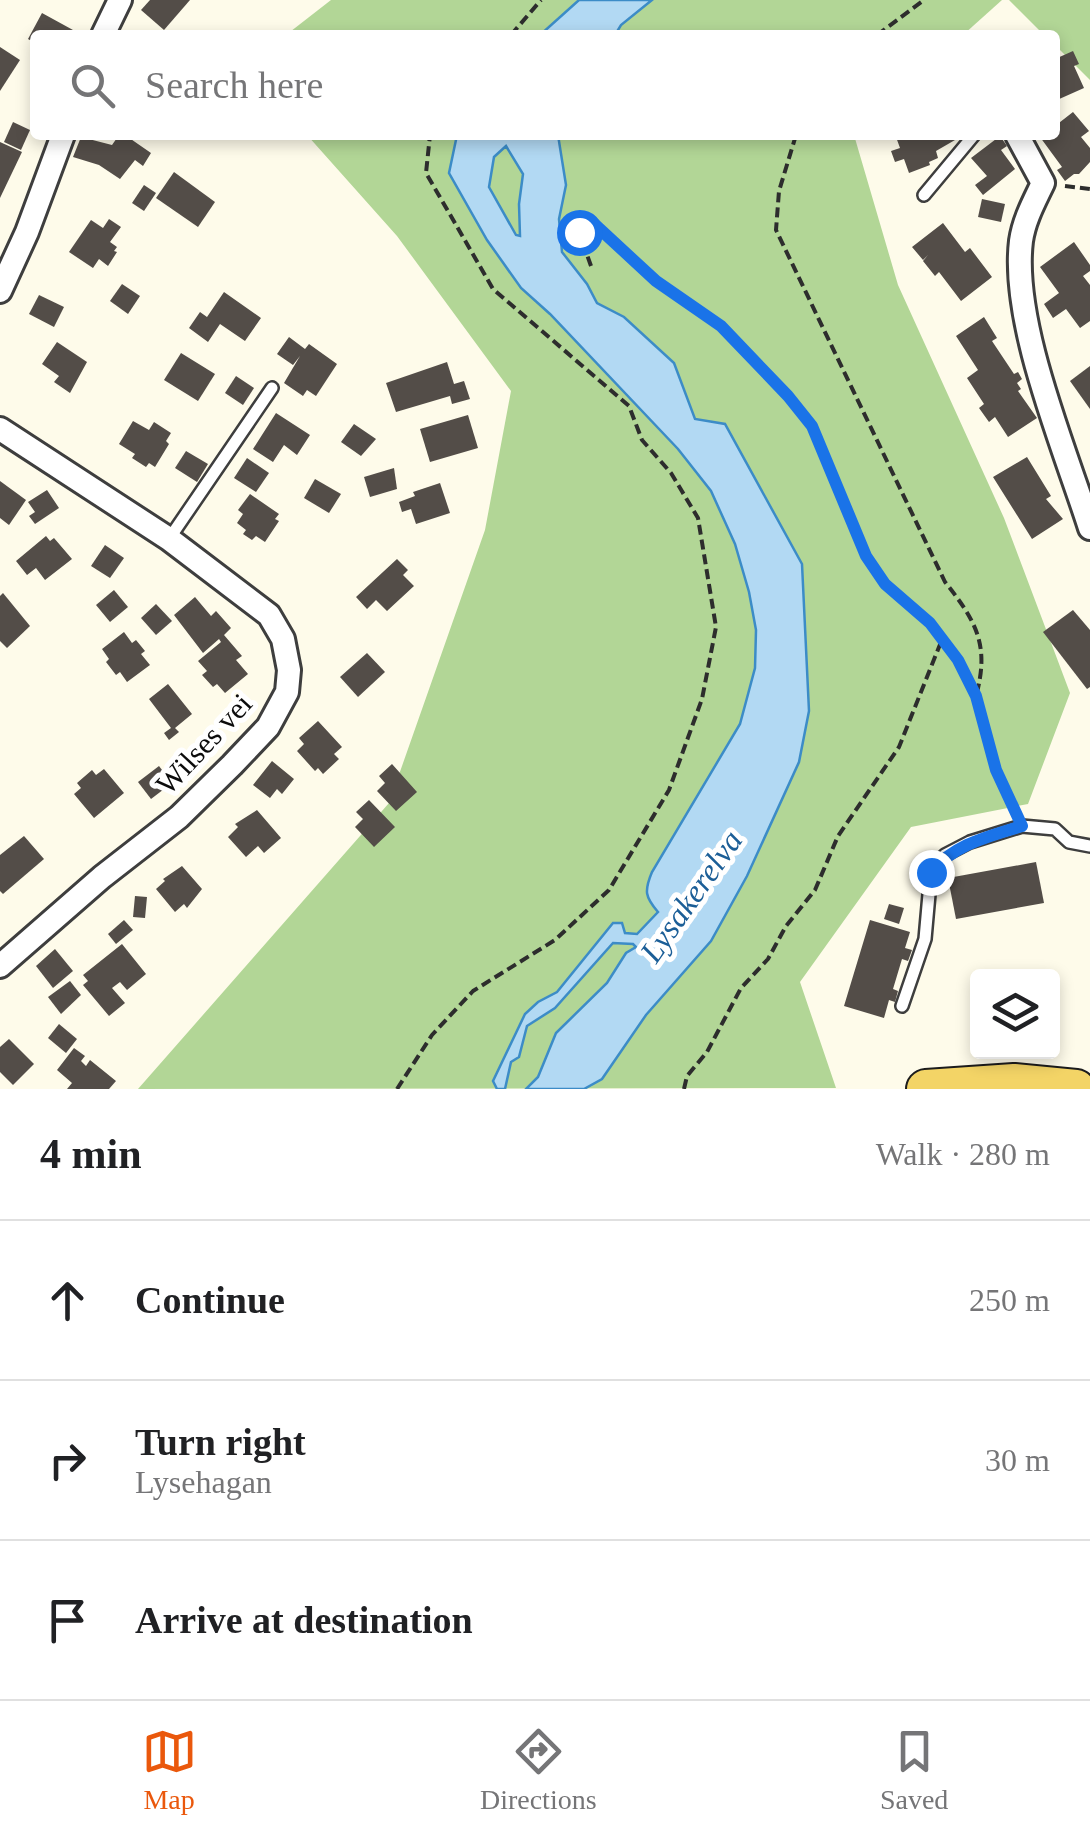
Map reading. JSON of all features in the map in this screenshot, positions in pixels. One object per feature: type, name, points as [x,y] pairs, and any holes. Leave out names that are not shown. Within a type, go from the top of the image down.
[{"type":"main road","points":[[926,1089],[988,1083],[1076,1089]]},
{"type":"street","points":[[105,30],[120,0]]},
{"type":"street","points":[[0,290],[27,232],[61,140]]},
{"type":"street","points":[[1020,140],[1043,183],[1025,220],[1020,243],[1028,336],[1090,528]]},
{"type":"street","name":"Wilses vei","points":[[0,429],[169,539],[269,614],[283,640],[289,670],[287,692],[268,726],[179,817],[102,877],[0,966]]},
{"type":"lane","points":[[924,196],[970,140]]},
{"type":"lane","points":[[169,539],[272,388]]},
{"type":"lane","points":[[902,1006],[924,940],[931,872],[945,856],[970,842],[1022,826],[1055,828],[1070,842],[1090,846]]},
{"type":"path","points":[[515,30],[541,0]]},
{"type":"path","points":[[884,30],[924,0]]},
{"type":"path","points":[[398,1089],[432,1035],[474,991],[555,940],[610,890],[669,790],[702,699],[716,627],[698,518],[672,472],[642,440],[628,406],[493,289],[426,173],[429,140]]},
{"type":"path","points":[[794,140],[779,191],[776,230],[945,582],[974,618],[982,674],[976,696]]},
{"type":"path","points":[[1043,183],[1090,188]]},
{"type":"path","points":[[592,266],[579,232],[582,222],[590,220],[656,281],[721,326],[812,426],[866,556],[885,584],[943,637],[976,696],[996,770],[1022,826]]},
{"type":"path","points":[[684,1089],[686,1076],[708,1052],[741,988],[768,959],[786,926],[816,890],[838,836],[898,746],[943,637]]},
{"type":"green space","points":[[331,0],[1002,0],[969,30],[292,30]]},
{"type":"green space","points":[[1009,0],[1090,0],[1090,80],[1060,50],[1060,30],[1039,30]]},
{"type":"green space","points":[[311,140],[855,140],[898,285],[1004,518],[1070,693],[1028,804],[911,827],[800,982],[836,1088],[138,1089],[389,803],[485,530],[511,391],[397,236]]},
{"type":"water","points":[[579,0],[652,0],[618,30],[546,30]]},
{"type":"water","name":"Lysakerelva","points":[[456,140],[559,140],[566,185],[559,219],[562,252],[597,303],[624,317],[674,363],[695,419],[725,424],[802,564],[809,711],[799,762],[747,876],[711,941],[646,1015],[602,1079],[584,1089],[526,1089],[538,1077],[556,1033],[607,983],[626,953],[636,947],[633,944],[613,943],[555,1008],[527,1026],[519,1057],[511,1062],[505,1089],[497,1089],[493,1081],[525,1014],[557,992],[613,923],[622,923],[625,933],[637,934],[658,912],[647,894],[649,879],[740,724],[755,668],[756,630],[735,544],[711,491],[678,449],[521,288],[487,240],[449,173]],"holes":[[[506,146],[523,174],[520,236],[489,187],[494,157]]]},
{"type":"building","points":[[150,0],[190,0],[164,30],[141,10]]},
{"type":"building","points":[[42,13],[73,30],[33,30]]},
{"type":"building","points":[[0,47],[20,60],[0,91]]},
{"type":"building","points":[[1073,51],[1079,64],[1074,66],[1084,88],[1060,99],[1060,57]]},
{"type":"building","points":[[1073,112],[1089,131],[1081,137],[1090,148],[1090,162],[1065,181],[1057,170],[1062,167],[1042,140],[1060,140],[1060,122]]},
{"type":"building","points":[[13,122],[30,130],[21,150],[4,142]]},
{"type":"building","points":[[80,140],[112,145],[116,140],[132,140],[151,153],[143,166],[135,160],[120,179],[99,165],[73,157]]},
{"type":"building","points":[[897,140],[955,140],[936,151],[938,158],[930,165],[909,173],[904,159],[895,162],[891,151],[900,148]]},
{"type":"building","points":[[995,140],[1003,140],[1007,146],[1001,150],[1015,169],[983,195],[975,185],[987,176],[971,158]]},
{"type":"building","points":[[0,142],[22,152],[0,198]]},
{"type":"building","points":[[174,172],[215,202],[198,227],[156,198]]},
{"type":"building","points":[[144,185],[156,193],[144,211],[132,203]]},
{"type":"building","points":[[982,199],[1005,204],[1001,222],[978,217]]},
{"type":"building","points":[[109,219],[121,227],[110,242],[117,252],[108,266],[99,259],[93,268],[69,252],[91,220],[103,228]]},
{"type":"building","points":[[943,223],[965,252],[970,248],[992,277],[961,301],[939,272],[935,276],[923,261],[928,255],[923,260],[912,247]]},
{"type":"building","points":[[1074,242],[1090,265],[1090,271],[1083,276],[1090,285],[1090,321],[1080,328],[1066,309],[1053,318],[1044,304],[1059,293],[1040,267]]},
{"type":"building","points":[[122,284],[140,296],[128,314],[110,301]]},
{"type":"building","points":[[224,292],[261,318],[245,341],[220,324],[208,342],[189,328],[200,312],[207,317]]},
{"type":"building","points":[[39,295],[64,307],[54,327],[29,314]]},
{"type":"building","points":[[984,317],[997,338],[992,341],[1014,374],[1018,372],[1022,379],[1017,383],[1021,389],[1018,391],[1037,418],[1008,437],[995,417],[989,422],[979,408],[984,404],[967,378],[978,370],[956,336]]},
{"type":"building","points":[[289,337],[305,349],[309,344],[337,364],[316,396],[307,390],[303,396],[284,383],[300,356],[293,365],[277,354]]},
{"type":"building","points":[[57,342],[87,362],[70,393],[54,382],[59,376],[42,364]]},
{"type":"building","points":[[181,353],[215,374],[198,401],[164,380]]},
{"type":"building","points":[[447,362],[454,384],[464,381],[470,399],[452,404],[450,396],[396,412],[386,383]]},
{"type":"building","points":[[1090,366],[1090,409],[1070,381]]},
{"type":"building","points":[[236,376],[254,388],[243,405],[225,393]]},
{"type":"building","points":[[276,413],[310,435],[297,455],[284,445],[273,462],[253,449]]},
{"type":"building","points":[[468,415],[478,448],[430,462],[420,429]]},
{"type":"building","points":[[133,421],[149,430],[154,422],[171,433],[155,467],[149,463],[146,467],[119,444]]},
{"type":"building","points":[[354,424],[376,439],[361,456],[341,442]]},
{"type":"building","points":[[186,451],[208,464],[197,482],[175,468]]},
{"type":"building","points":[[1027,457],[1051,496],[1046,499],[1063,519],[1032,539],[993,477]]},
{"type":"building","points":[[247,458],[269,473],[256,492],[234,478]]},
{"type":"building","points":[[394,468],[397,489],[370,497],[364,477]]},
{"type":"building","points":[[315,479],[341,494],[329,513],[304,498]]},
{"type":"building","points":[[0,481],[26,500],[9,525],[0,518]]},
{"type":"building","points":[[440,483],[450,513],[416,524],[411,509],[402,512],[399,502],[415,496],[413,492]]},
{"type":"building","points":[[47,490],[59,508],[35,524],[29,516],[35,512],[28,502]]},
{"type":"building","points":[[250,494],[279,514],[275,519],[279,521],[265,542],[243,534],[246,530],[237,523],[243,514],[238,510]]},
{"type":"building","points":[[46,536],[50,541],[54,538],[72,559],[45,580],[36,568],[27,575],[16,561]]},
{"type":"building","points":[[105,545],[124,558],[110,578],[91,566]]},
{"type":"building","points":[[397,559],[408,570],[403,575],[414,586],[387,611],[376,600],[367,609],[356,597]]},
{"type":"building","points":[[114,590],[128,607],[110,622],[96,605]]},
{"type":"building","points":[[3,593],[30,626],[7,648],[0,641]]},
{"type":"building","points":[[195,597],[211,616],[216,611],[231,628],[224,635],[242,656],[236,660],[248,674],[225,693],[202,675],[207,671],[198,661],[221,642],[219,639],[203,653],[174,615]]},
{"type":"building","points":[[156,604],[172,621],[156,635],[141,618]]},
{"type":"building","points":[[1073,610],[1090,630],[1087,689],[1043,632]]},
{"type":"building","points":[[124,632],[145,651],[141,654],[150,665],[127,682],[106,662],[109,659],[102,649]]},
{"type":"building","points":[[367,653],[385,672],[358,697],[340,677]]},
{"type":"building","points":[[168,684],[192,714],[175,728],[179,732],[169,740],[164,733],[171,728],[149,699]]},
{"type":"building","points":[[318,721],[342,747],[334,754],[339,759],[323,774],[318,768],[315,771],[297,751],[304,744],[299,738]]},
{"type":"building","points":[[272,761],[294,779],[282,794],[277,789],[270,798],[253,785]]},
{"type":"building","points":[[392,764],[417,792],[396,811],[377,791],[385,783],[379,776]]},
{"type":"building","points":[[159,766],[172,783],[151,799],[138,782]]},
{"type":"building","points":[[104,769],[124,793],[94,818],[74,794],[81,788],[77,783],[92,770],[96,775]]},
{"type":"building","points":[[369,800],[395,827],[374,847],[355,827],[363,819],[356,812]]},
{"type":"building","points":[[257,810],[281,838],[264,853],[258,846],[246,857],[228,837],[238,827],[235,824]]},
{"type":"building","points":[[24,836],[44,859],[3,894],[0,855]]},
{"type":"building","points":[[1036,862],[1044,903],[956,919],[948,878]]},
{"type":"building","points":[[182,866],[202,889],[187,908],[184,904],[175,912],[156,889]]},
{"type":"building","points":[[135,896],[147,897],[145,918],[133,917]]},
{"type":"building","points":[[889,904],[904,908],[899,924],[884,919]]},
{"type":"building","points":[[124,920],[133,930],[116,944],[108,934]]},
{"type":"building","points":[[870,920],[910,932],[905,948],[912,950],[908,961],[902,959],[893,989],[898,991],[895,1002],[889,1000],[884,1018],[844,1006]]},
{"type":"building","points":[[122,944],[146,974],[127,990],[120,982],[112,988],[125,1003],[109,1016],[83,985],[88,981],[83,975]]},
{"type":"building","points":[[55,949],[73,971],[53,988],[36,966]]},
{"type":"building","points":[[70,981],[81,995],[61,1014],[48,997]]},
{"type":"building","points":[[59,1024],[77,1039],[66,1053],[48,1038]]},
{"type":"building","points":[[9,1039],[34,1064],[13,1085],[0,1072],[0,1047]]},
{"type":"building","points":[[74,1048],[85,1056],[81,1061],[86,1066],[90,1060],[116,1081],[109,1089],[67,1089],[72,1083],[57,1070]]},
{"type":"route","points":[[579,232],[582,222],[590,220],[609,234],[656,281],[721,326],[788,396],[812,426],[866,556],[885,584],[930,623],[958,660],[976,696],[996,770],[1022,826],[970,842],[945,856],[931,872]]}]
